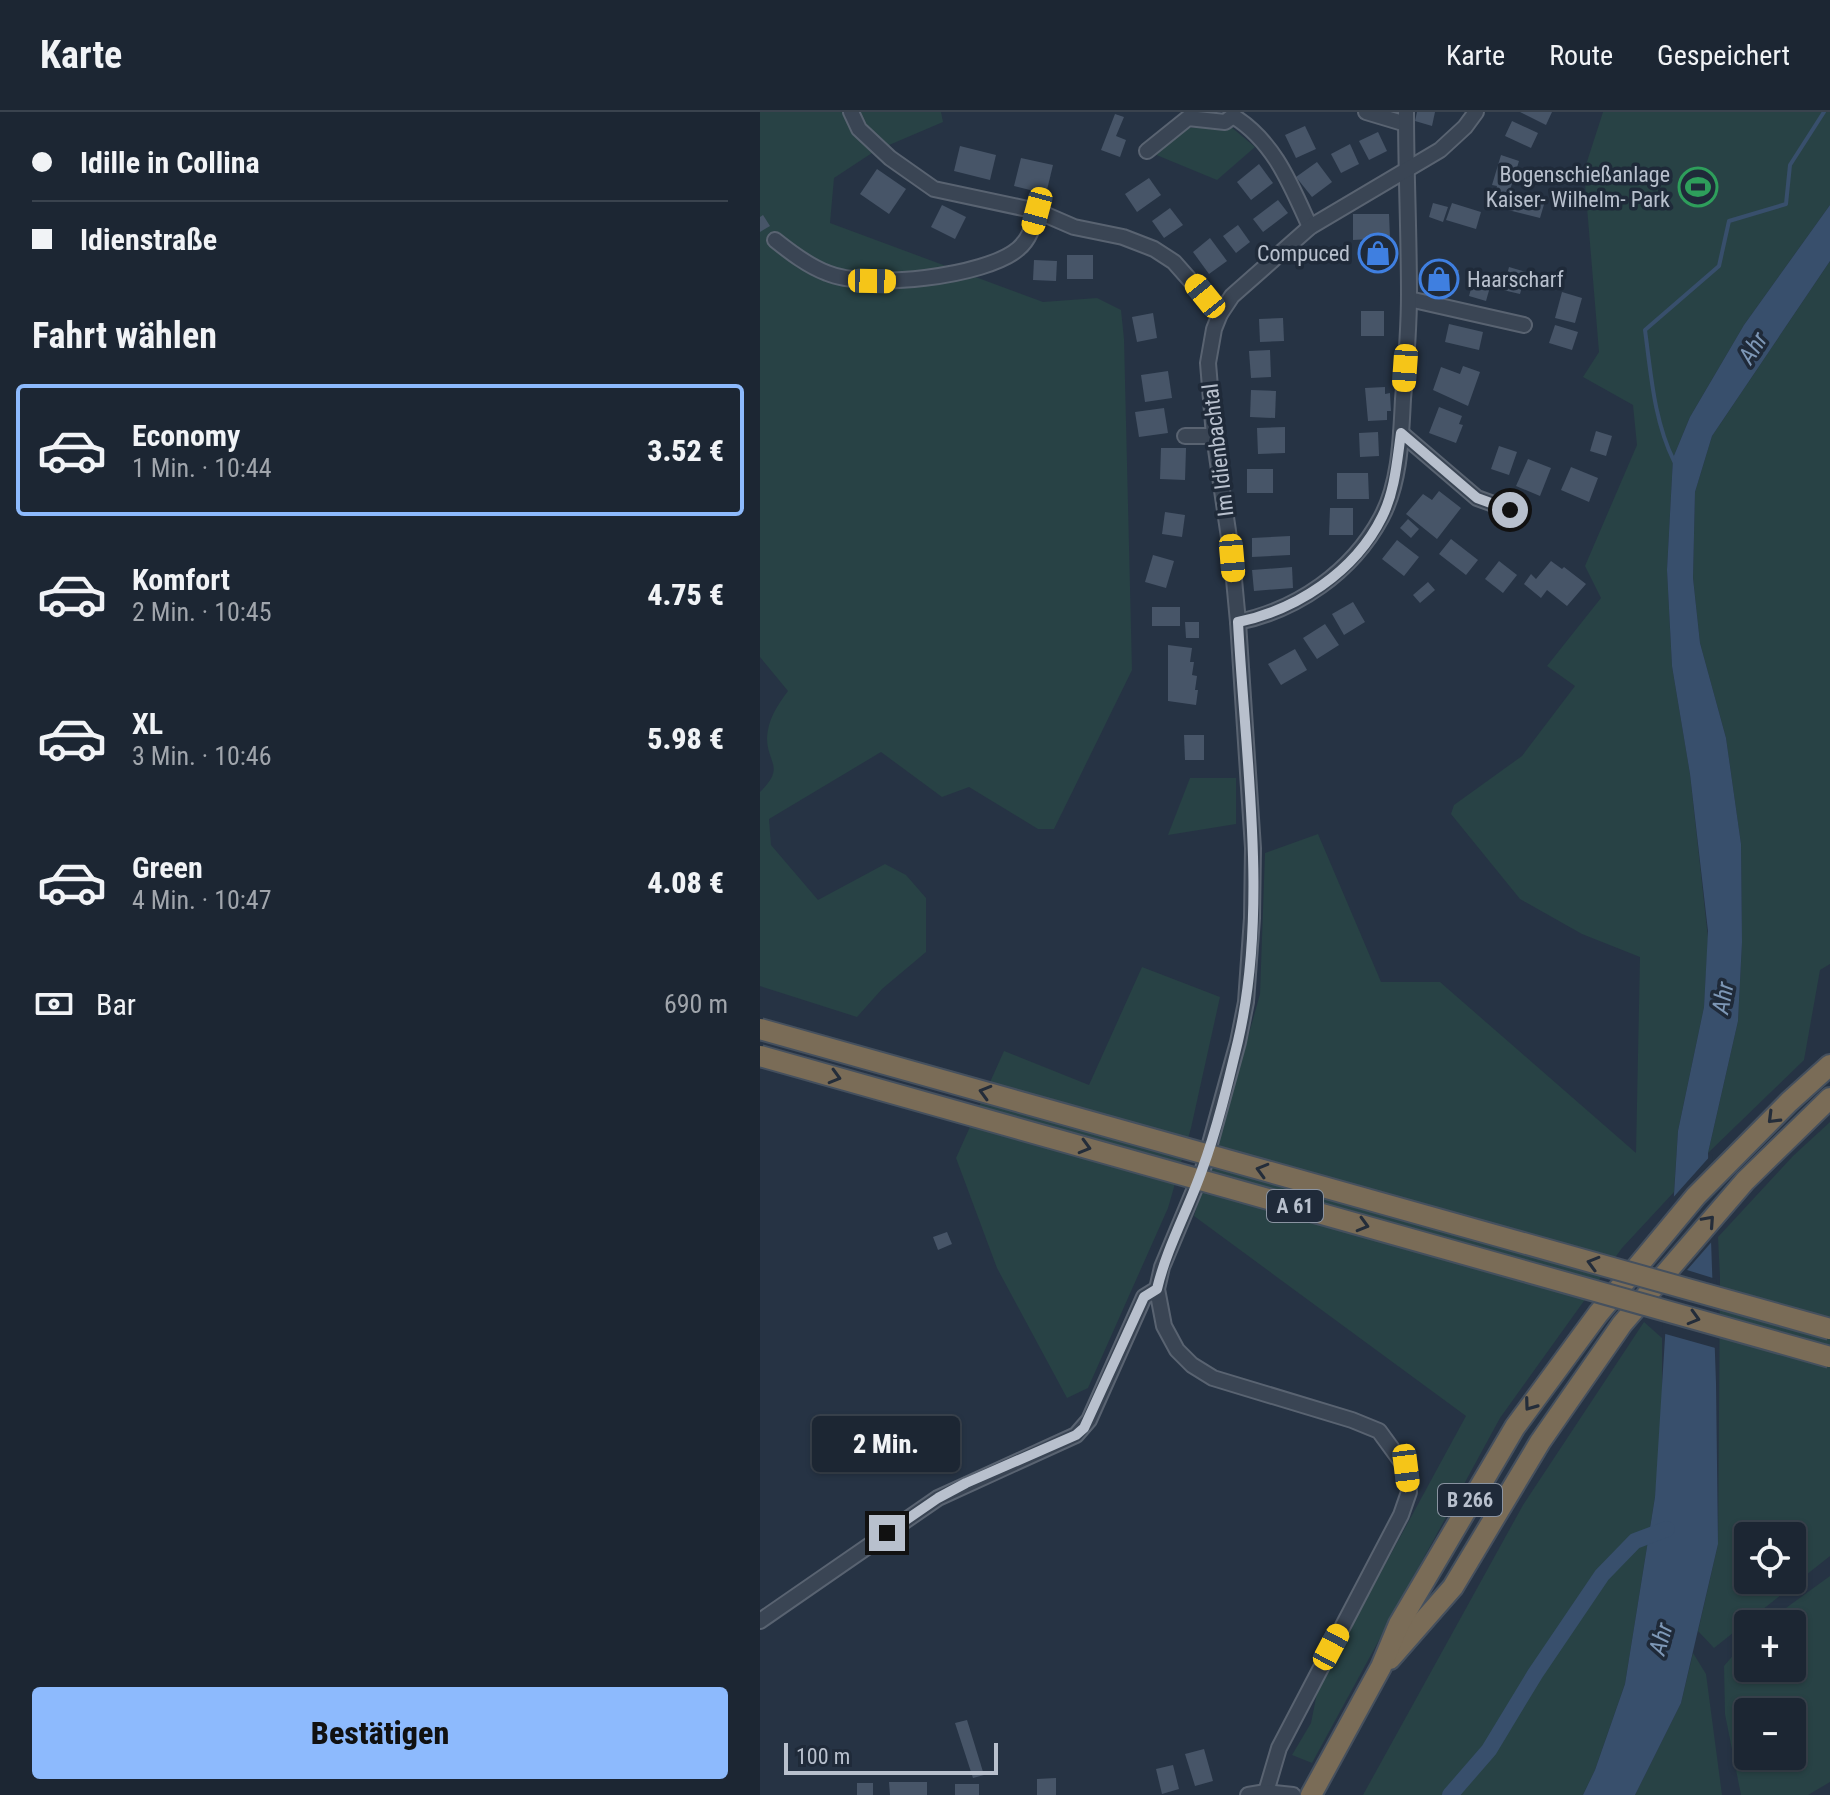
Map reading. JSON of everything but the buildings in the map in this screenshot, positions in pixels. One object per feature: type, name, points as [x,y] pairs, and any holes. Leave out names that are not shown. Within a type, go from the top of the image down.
[{"type":"highway","name":"A 61","points":[[760,1029],[1830,1329]]},
{"type":"highway","name":"A 61","points":[[760,1056],[1830,1357]]},
{"type":"highway","name":"B 266","points":[[1311,1795],[1381,1667],[1399,1624],[1455,1524],[1515,1427],[1576,1342],[1696,1196],[1830,1065]]},
{"type":"highway","name":"B 266","points":[[1381,1667],[1453,1587],[1540,1442],[1622,1324],[1745,1181],[1830,1098]]},
{"type":"street","points":[[851,112],[859,129],[905,169],[934,189],[1037,211],[1074,227],[1123,237],[1154,249],[1174,262],[1220,314]]},
{"type":"street","points":[[1238,622],[1263,617],[1292,605],[1327,581],[1360,550],[1382,517],[1394,484],[1401,433],[1409,299],[1406,118],[1366,112]]},
{"type":"street","name":"Im Idienbachtal","points":[[1157,1289],[1162,1267],[1203,1169],[1238,1042],[1246,1002],[1252,918],[1253,848],[1238,622],[1214,436],[1208,363],[1210,347],[1220,314],[1232,296],[1249,280],[1310,227],[1440,150],[1476,112]]},
{"type":"street","points":[[1147,151],[1188,118],[1225,122],[1227,114],[1260,136],[1292,188],[1310,227]]},
{"type":"street","points":[[775,240],[827,274],[855,281],[901,280],[967,270],[1006,258],[1031,233],[1037,211]]},
{"type":"street","points":[[1409,299],[1524,325]]},
{"type":"street","points":[[1401,433],[1477,498],[1510,510]]},
{"type":"street","points":[[1185,436],[1214,436]]},
{"type":"street","points":[[760,1621],[938,1498],[1076,1435],[1089,1420],[1144,1297],[1157,1289],[1164,1326],[1177,1350],[1192,1365],[1213,1378],[1379,1431],[1406,1468],[1409,1492],[1401,1515],[1279,1748],[1266,1792]]},
{"type":"street","points":[[1248,1795],[1266,1792],[1293,1795]]},
{"type":"green space","points":[[760,112],[941,112],[943,122],[875,151],[834,178],[830,223],[1043,302],[1097,298],[1121,310],[1132,670],[1054,829],[1038,829],[969,787],[942,797],[881,752],[769,819],[771,845],[818,900],[885,864],[906,875],[926,898],[926,952],[882,989],[857,1017],[760,986],[760,792],[774,771],[767,738],[769,725],[788,691],[760,657]]},
{"type":"green space","points":[[1603,112],[1830,112],[1830,205],[1744,325],[1690,417],[1673,458],[1667,570],[1672,666],[1690,774],[1708,938],[1704,1007],[1678,1131],[1674,1192],[1622,1248],[1500,1418],[1312,1763],[1292,1755],[1311,1723],[1318,1688],[1466,1416],[1194,1216],[1221,1134],[1260,994],[1265,853],[1318,834],[1381,982],[1440,982],[1636,1153],[1640,957],[1582,934],[1520,899],[1451,814],[1454,805],[1522,756],[1575,686],[1547,666],[1601,598],[1585,566],[1637,445],[1633,405],[1583,377],[1599,352],[1584,171]]},
{"type":"green space","points":[[1230,126],[1255,147],[1217,180],[1154,154],[1187,128]]},
{"type":"green space","points":[[1830,261],[1830,964],[1820,970],[1804,1060],[1708,1153],[1738,1021],[1742,942],[1741,844],[1726,738],[1700,643],[1693,578],[1695,492],[1712,436]]},
{"type":"green space","points":[[1190,778],[1236,778],[1236,824],[1168,835]]},
{"type":"green space","points":[[1142,967],[1220,997],[1191,1128],[1168,1208],[1088,1388],[1067,1398],[997,1268],[956,1158],[1004,1051],[1089,1085]]},
{"type":"green space","points":[[1830,1122],[1830,1556],[1806,1575],[1806,1522],[1734,1522],[1734,1594],[1782,1594],[1762,1610],[1734,1610],[1734,1632],[1714,1648],[1698,1631],[1718,1544],[1718,1237],[1793,1156]]},
{"type":"green space","points":[[1644,1322],[1662,1338],[1662,1420],[1655,1497],[1625,1684],[1583,1795],[1363,1795],[1523,1505]]},
{"type":"green space","points":[[1830,1576],[1830,1782],[1808,1795],[1741,1795],[1736,1770],[1806,1770],[1806,1698],[1734,1698],[1734,1760],[1725,1714],[1724,1666],[1734,1654],[1734,1682],[1806,1682],[1806,1610],[1783,1610]]},
{"type":"green space","points":[[1693,1653],[1706,1674],[1722,1795],[1635,1795],[1681,1703]]},
{"type":"water","name":"Ahr","points":[[1830,205],[1830,261],[1712,436],[1695,492],[1693,578],[1700,643],[1726,738],[1741,844],[1742,942],[1738,1021],[1708,1153],[1718,1544],[1681,1703],[1635,1795],[1583,1795],[1625,1684],[1655,1497],[1678,1131],[1704,1007],[1708,931],[1690,774],[1672,666],[1667,570],[1673,458],[1690,417],[1744,325]]},
{"type":"pier","points":[[1712,1154],[1715,1238],[1687,1270],[1716,1279],[1719,1349],[1662,1333],[1670,1201]]},
{"type":"waterway","points":[[1674,461],[1658,414],[1645,330],[1719,266],[1729,221],[1786,204],[1790,165],[1824,112]]},
{"type":"waterway","points":[[1450,1795],[1489,1750],[1535,1674],[1602,1575],[1635,1541],[1667,1529]]},
{"type":"place","name":"Bogenschießanlage Kaiser- Wilhelm- Park","points":[[1698,187]]},
{"type":"place","name":"Compuced","points":[[1378,253]]},
{"type":"place","name":"Haarscharf","points":[[1439,279]]},
{"type":"route","points":[[887,1533],[952,1490],[1076,1435],[1084,1428],[1144,1297],[1157,1289],[1162,1267],[1203,1169],[1246,1002],[1253,848],[1238,622],[1263,617],[1292,605],[1327,581],[1360,550],[1382,517],[1394,484],[1401,433],[1477,498],[1510,510]]}]
